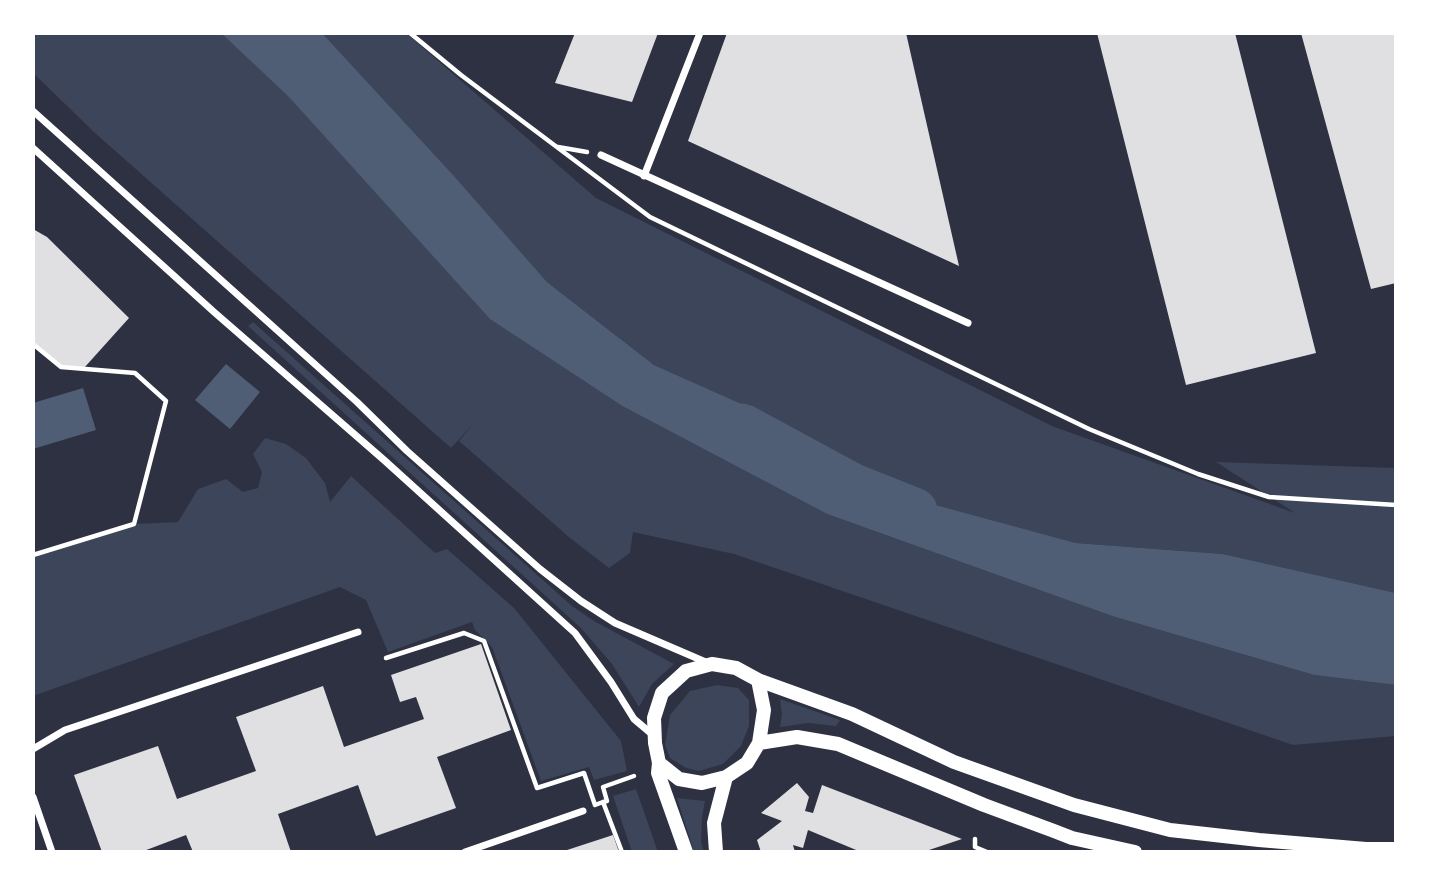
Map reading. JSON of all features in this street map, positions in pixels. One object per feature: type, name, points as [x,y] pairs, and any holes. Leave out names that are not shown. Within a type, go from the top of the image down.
[{"type":"main road","points":[[686,852],[658,773],[654,719],[662,693],[686,671],[712,664],[736,668],[758,680],[852,714],[954,762],[1074,805],[1170,830],[1273,842],[1396,849]]},
{"type":"main road","points":[[659,763],[679,779],[702,783],[726,777],[747,763],[759,743],[764,710],[758,680]]},
{"type":"main road","points":[[759,743],[797,737],[838,744],[984,806],[1054,831],[1135,852]]},
{"type":"main road","points":[[716,852],[714,823],[726,777]]},
{"type":"street","points":[[644,176],[700,33]]},
{"type":"street","points":[[33,111],[347,393],[407,452],[540,569],[615,623],[712,664]]},
{"type":"street","points":[[33,148],[575,633],[634,719],[655,737]]},
{"type":"street","points":[[601,155],[968,323]]},
{"type":"street","points":[[33,749],[65,730],[358,632]]},
{"type":"street","points":[[33,797],[52,852]]},
{"type":"street","points":[[465,852],[583,811]]},
{"type":"path","points":[[411,33],[461,75],[649,217],[1089,429],[1198,474],[1269,497],[1396,505]]},
{"type":"path","points":[[557,147],[601,155]]},
{"type":"path","points":[[33,344],[61,367],[135,373],[166,401],[134,524],[33,555]]},
{"type":"path","points":[[386,658],[464,633],[484,641],[537,788],[584,773],[595,805],[607,801],[603,787],[634,776]]},
{"type":"path","points":[[604,802],[622,852]]},
{"type":"path","points":[[975,839],[975,847],[988,852]]},
{"type":"shaded area","points":[[33,33],[221,33],[624,407],[827,514],[1112,616],[1314,675],[1396,685],[1396,736],[1293,745],[734,554],[633,532],[630,553],[609,568],[570,538],[459,441],[474,423],[451,448],[95,133],[33,73]]},
{"type":"shaded area","points":[[221,33],[322,33],[455,177],[547,282],[654,365],[753,409],[820,481],[925,502],[1076,543],[1223,554],[1396,593],[1396,685],[1314,675],[1112,616],[827,514],[624,407],[490,319],[289,97]]},
{"type":"shaded area","points":[[322,33],[406,33],[596,198],[1052,426],[1295,513],[1216,462],[1396,468],[1396,593],[1223,554],[1076,543],[925,502],[820,481],[753,409],[654,365],[547,282],[455,177]]},
{"type":"shaded area","points":[[253,322],[572,606],[594,621],[674,664],[652,684],[639,707],[612,664],[581,628],[248,326]]},
{"type":"shaded area","points":[[226,364],[260,392],[230,429],[195,400]]},
{"type":"shaded area","points":[[83,388],[96,430],[33,449],[33,403]]},
{"type":"shaded area","points":[[265,438],[286,444],[306,458],[325,483],[330,502],[351,476],[435,553],[447,549],[514,608],[621,741],[627,771],[594,780],[589,767],[541,781],[492,647],[475,630],[472,622],[388,652],[366,600],[340,587],[33,696],[33,555],[134,524],[178,522],[198,489],[226,479],[243,492],[258,488],[262,472],[253,454]]},
{"type":"shaded area","points":[[717,685],[738,688],[749,700],[749,726],[741,746],[723,764],[699,771],[686,768],[670,758],[665,745],[670,715],[690,691]]},
{"type":"shaded area","points":[[780,699],[840,720],[836,726],[808,723],[780,727]]},
{"type":"shaded area","points":[[636,789],[658,852],[632,852],[613,796]]},
{"type":"shaded area","points":[[677,798],[705,801],[701,842],[704,852],[694,852]]},
{"type":"building","points":[[575,33],[658,33],[632,102],[555,83]]},
{"type":"building","points":[[727,33],[906,33],[959,266],[688,141]]},
{"type":"building","points":[[1097,33],[1235,33],[1316,353],[1186,385]]},
{"type":"building","points":[[1301,33],[1396,33],[1396,283],[1371,289]]},
{"type":"building","points":[[33,229],[47,237],[129,318],[84,368],[61,367],[33,344]]},
{"type":"building","points":[[481,644],[511,730],[437,757],[456,808],[376,836],[358,785],[278,814],[291,852],[193,852],[186,835],[141,852],[102,852],[74,775],[158,746],[177,799],[256,771],[236,717],[323,686],[344,747],[424,719],[416,697],[400,702],[391,675]]},
{"type":"building","points":[[797,783],[809,797],[805,811],[813,813],[822,785],[962,839],[923,852],[861,852],[808,830],[803,848],[793,845],[795,852],[761,852],[757,840],[782,821],[761,813]]},
{"type":"building","points":[[613,835],[619,852],[564,852],[564,851]]},
{"type":"waterway","points":[[742,427],[851,486],[914,511]]}]
